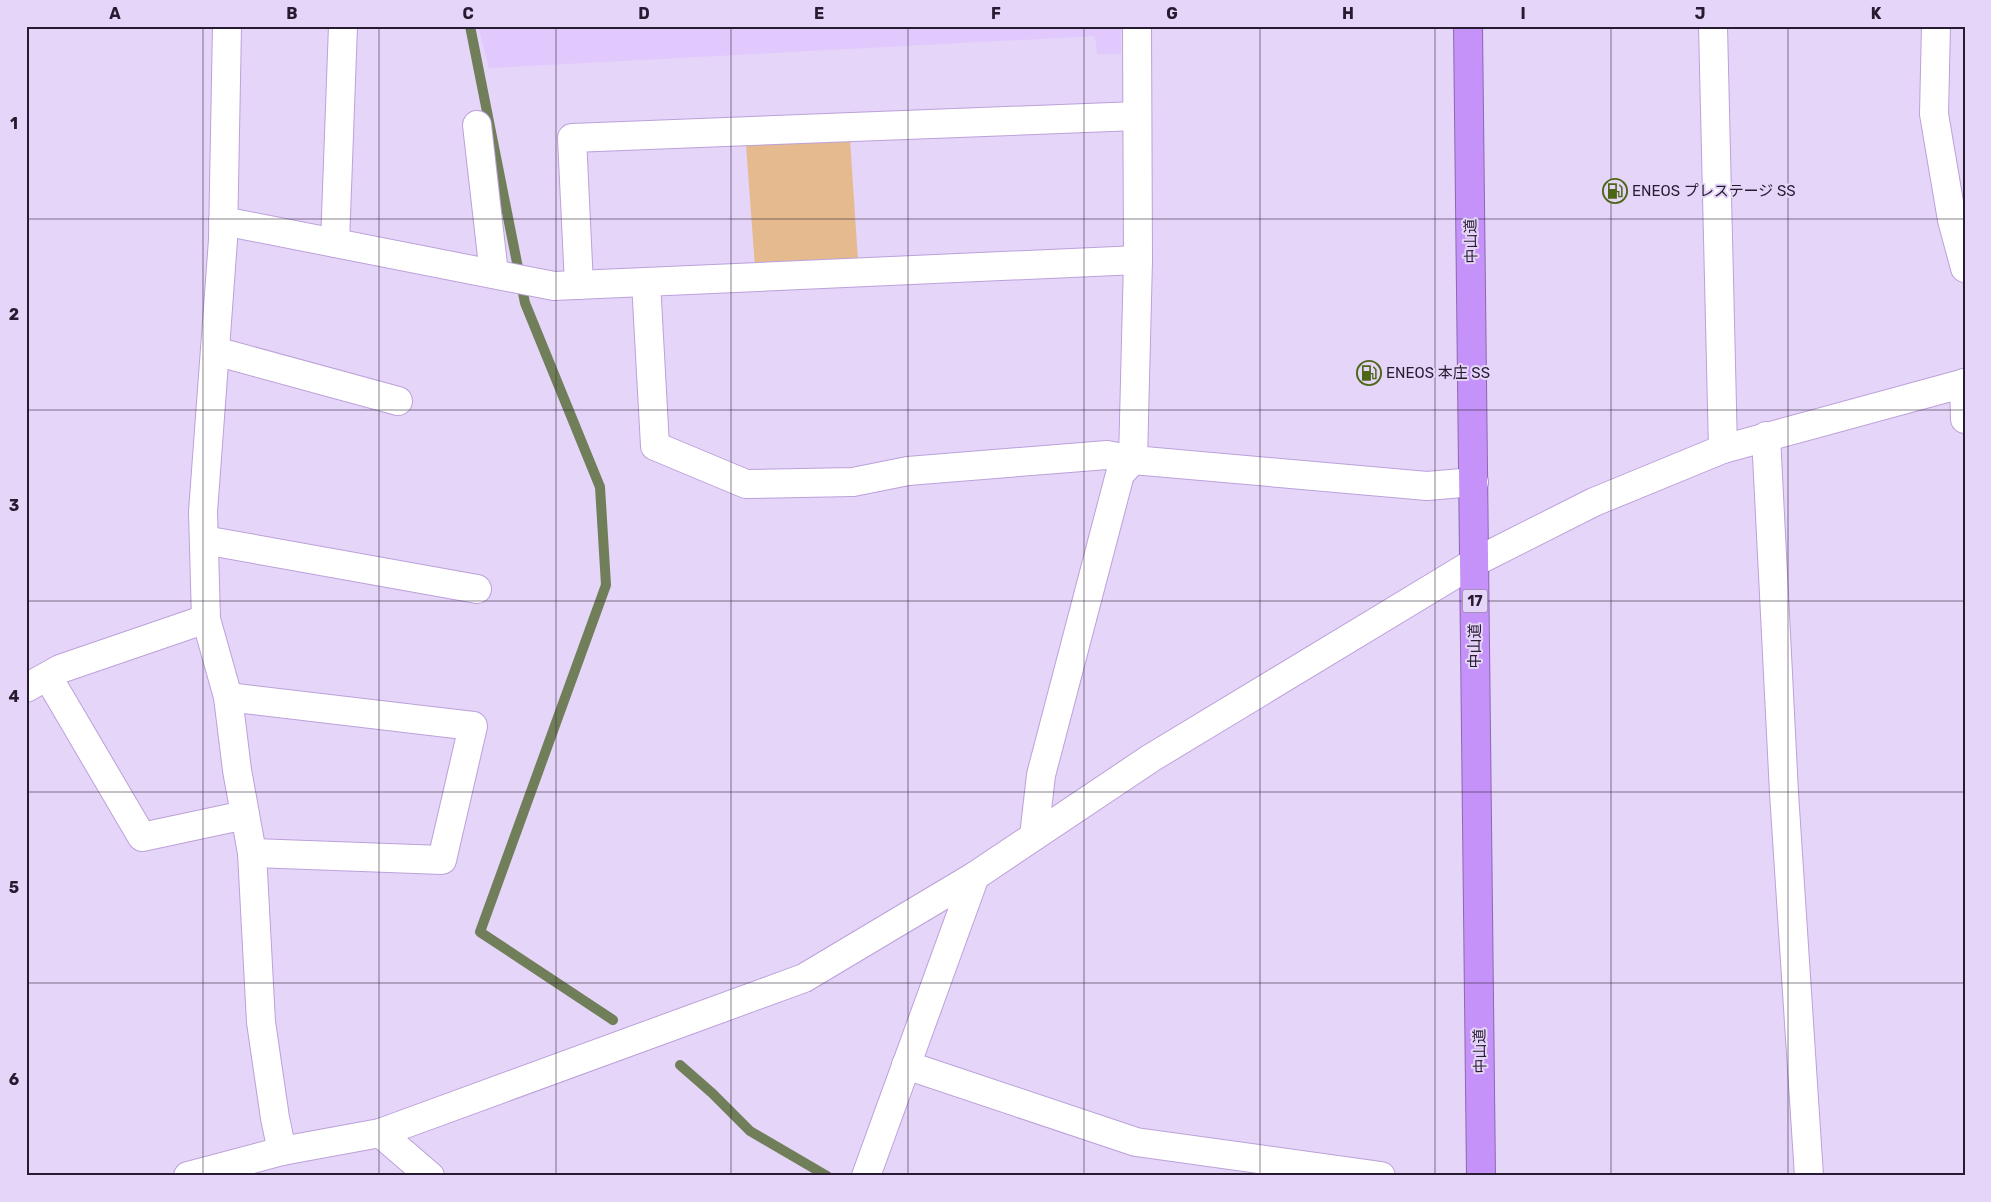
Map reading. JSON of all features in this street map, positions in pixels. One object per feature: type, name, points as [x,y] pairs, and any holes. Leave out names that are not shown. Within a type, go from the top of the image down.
[{"type":"highway","name":"中山道","points":[[1468,26],[1481,1176]]},
{"type":"street","points":[[227,26],[223,221],[203,512],[206,619],[228,697],[237,770],[252,853],[261,1022],[275,1118],[282,1151]]},
{"type":"street","points":[[335,243],[343,26]]},
{"type":"street","points":[[1034,836],[1041,775],[1120,474],[1133,460],[1138,260],[1137,26]]},
{"type":"street","points":[[1713,26],[1723,449]]},
{"type":"street","points":[[1936,26],[1934,114],[1952,220],[1965,268]]},
{"type":"street","points":[[579,285],[572,138],[1137,116]]},
{"type":"street","points":[[477,125],[502,276]]},
{"type":"street","points":[[223,221],[554,286],[1138,260]]},
{"type":"street","points":[[646,282],[655,446],[746,484],[853,482],[908,471],[1107,455],[1133,460],[1427,486],[1474,482]]},
{"type":"street","points":[[215,351],[398,401]]},
{"type":"street","points":[[188,1176],[282,1151],[380,1134],[804,978],[975,876],[1151,758],[1475,562],[1594,502],[1723,449],[1964,383],[1965,420]]},
{"type":"street","points":[[1766,436],[1784,793],[1809,1176]]},
{"type":"street","points":[[204,540],[477,589]]},
{"type":"street","points":[[206,619],[60,669],[37,682],[142,837],[245,815]]},
{"type":"street","points":[[228,697],[473,726],[442,860],[252,853]]},
{"type":"street","points":[[866,1176],[975,876]]},
{"type":"street","points":[[906,1065],[1136,1142],[1381,1176]]},
{"type":"street","points":[[380,1134],[430,1176]]},
{"type":"shaded area","points":[[478,26],[1121,26],[1121,54],[1097,54],[1095,36],[489,68]]},
{"type":"shaded area","points":[[850,139],[858,261],[755,267],[746,145]]},
{"type":"waterway","points":[[470,26],[525,303],[600,487],[606,585],[480,932],[613,1020]]},
{"type":"waterway","points":[[680,1065],[712,1093],[750,1131],[827,1176]]},
{"type":"place","name":"ENEOS プレステージ SS","points":[[1615,191]]},
{"type":"place","name":"ENEOS 本庄 SS","points":[[1369,373]]}]
